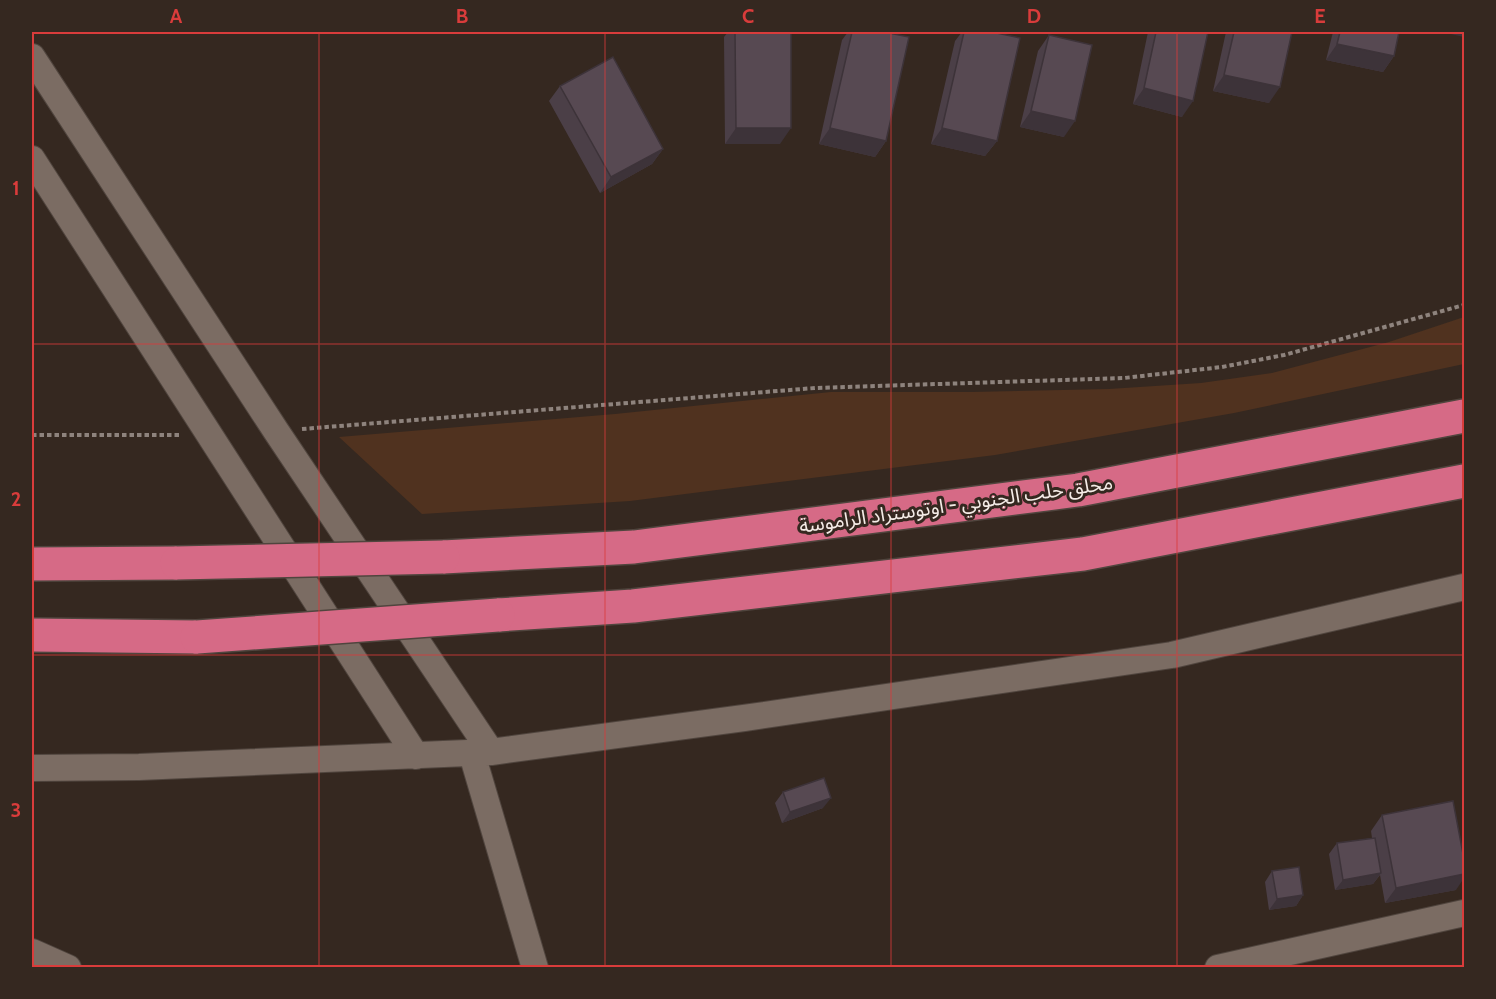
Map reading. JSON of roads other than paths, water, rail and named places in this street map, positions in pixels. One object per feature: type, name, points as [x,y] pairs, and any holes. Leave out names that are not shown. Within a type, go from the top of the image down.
[{"type":"highway","name":"محلق حلب الجنوبي - اوتوستراد الراموسة","points":[[32,564],[443,557],[634,547],[1078,490],[1464,416]]},
{"type":"highway","points":[[32,635],[197,637],[633,606],[1083,554],[1464,481]]},
{"type":"street","points":[[32,57],[276,431],[481,753],[535,968]]},
{"type":"street","points":[[32,159],[416,756]]},
{"type":"street","points":[[32,768],[139,767],[481,753],[744,718],[1172,655],[1464,587]]},
{"type":"street","points":[[1218,968],[1464,913]]},
{"type":"street","points":[[32,952],[68,968]]}]
